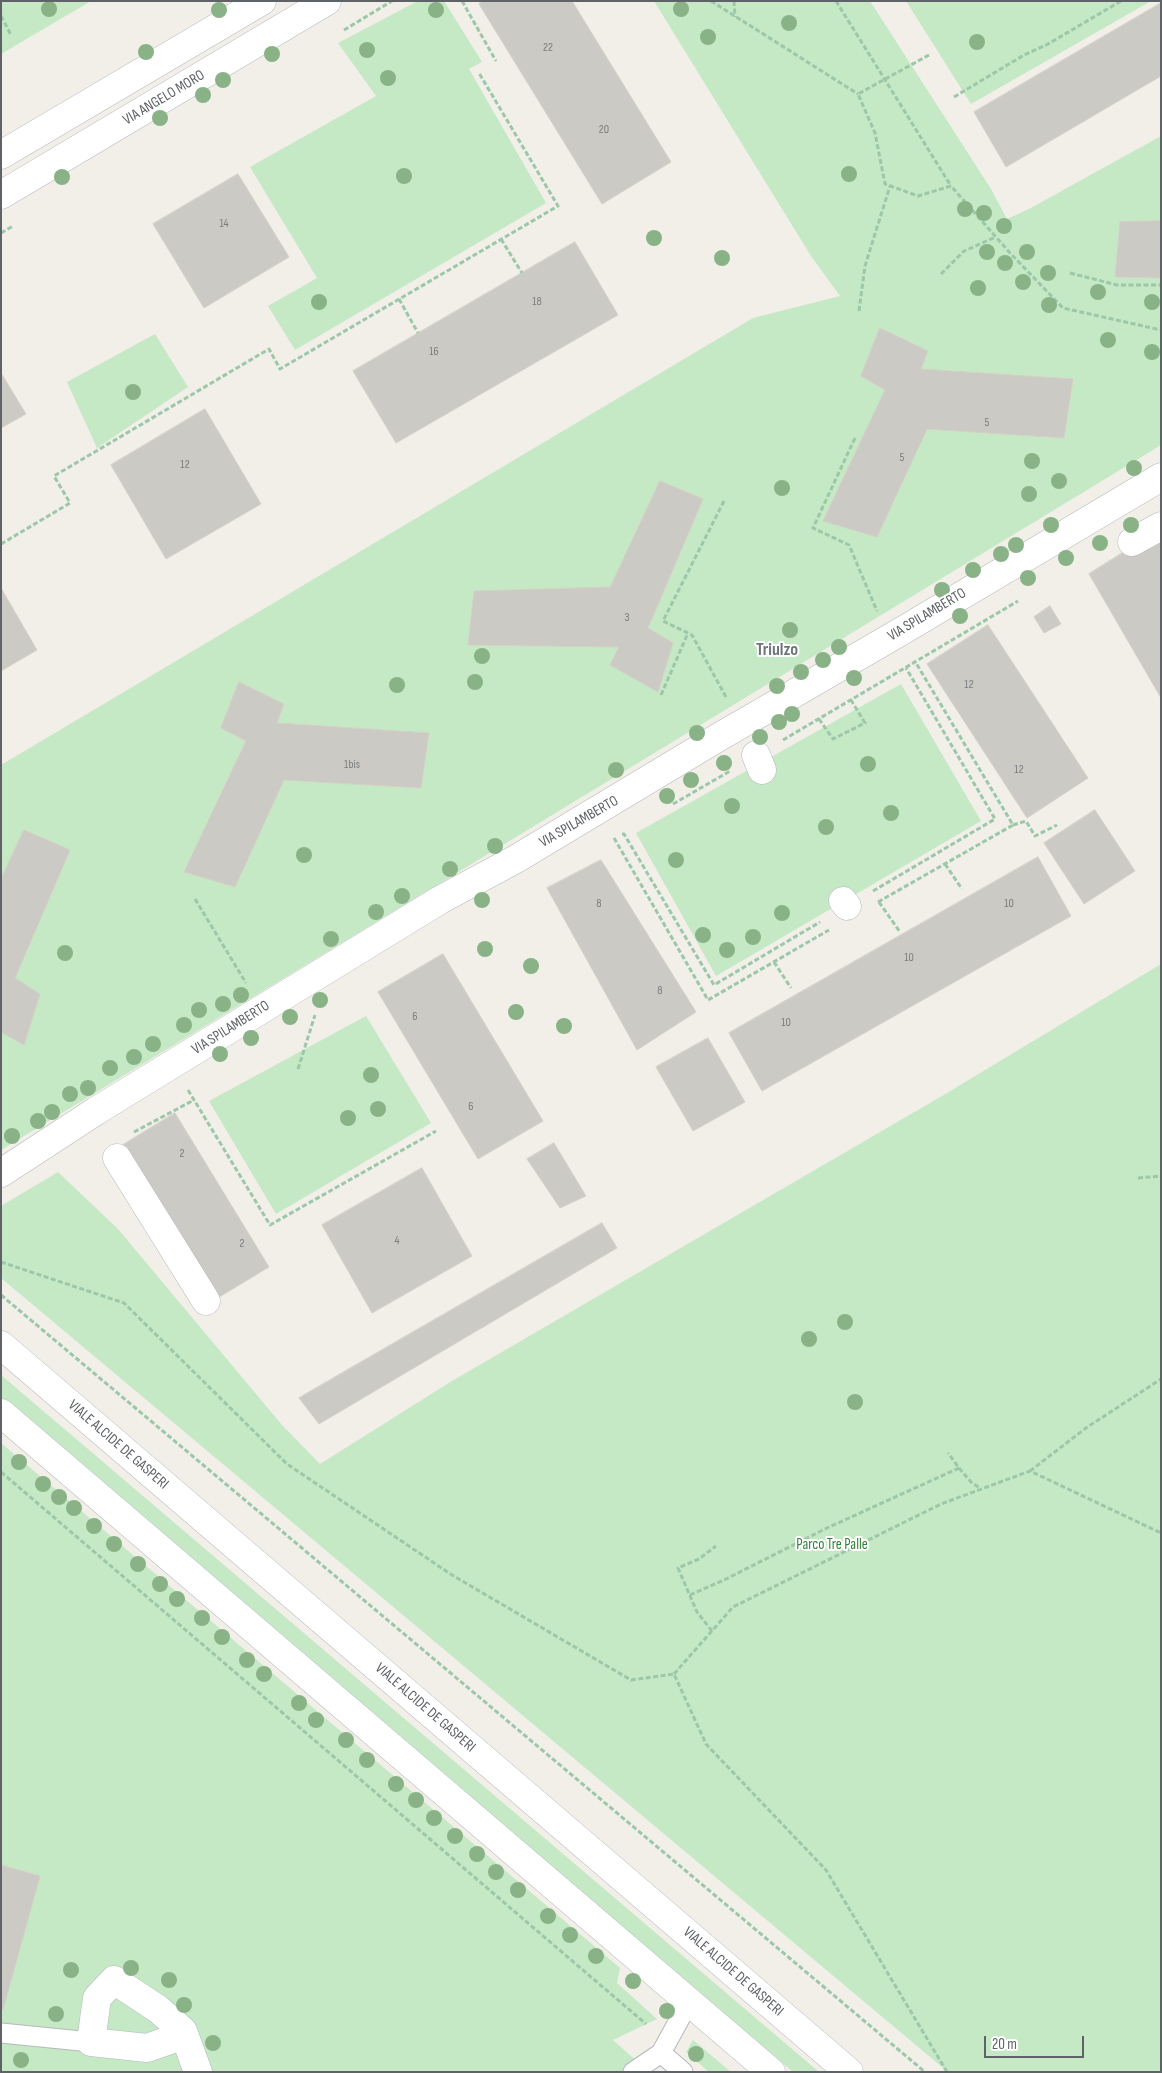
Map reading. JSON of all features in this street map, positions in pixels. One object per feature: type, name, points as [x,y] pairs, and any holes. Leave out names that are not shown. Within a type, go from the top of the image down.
[{"type":"street","points":[[1,155],[262,1]]},
{"type":"street","name":"VIA ANGELO MORO","points":[[1,194],[327,1]]},
{"type":"street","points":[[1152,482],[1161,516]]},
{"type":"street","name":"VIA SPILAMBERTO","points":[[1,1172],[96,1111],[440,900],[533,849],[1152,482]]},
{"type":"street","points":[[1132,542],[1161,526]]},
{"type":"street","points":[[122,1147],[206,1301]]},
{"type":"street","name":"VIALE ALCIDE DE GASPERI","points":[[1,1345],[850,2072]]},
{"type":"street","points":[[1,1413],[771,2072]]},
{"type":"street","points":[[184,2035],[146,2048],[90,2042],[97,1998],[114,1980],[158,2009],[183,2032],[198,2072]]},
{"type":"lane","points":[[633,2072],[664,2048],[689,2002]]},
{"type":"lane","points":[[1,2033],[90,2042]]},
{"type":"lane","points":[[664,2048],[683,2072]]},
{"type":"path","points":[[462,1],[496,61]]},
{"type":"path","points":[[711,1],[858,94],[875,133],[886,184],[918,196],[951,186]]},
{"type":"path","points":[[734,1],[735,17]]},
{"type":"path","points":[[836,1],[951,186],[1063,308],[1161,330]]},
{"type":"path","points":[[954,97],[1024,54],[1048,44],[1121,1]]},
{"type":"path","points":[[1,16],[11,35]]},
{"type":"path","points":[[858,94],[929,55]]},
{"type":"path","points":[[1,544],[70,503],[54,476],[269,349],[280,369],[558,206],[479,73]]},
{"type":"path","points":[[860,312],[860,294],[865,266],[890,186]]},
{"type":"path","points":[[941,274],[964,251],[996,237]]},
{"type":"path","points":[[501,239],[522,273]]},
{"type":"path","points":[[1070,273],[1117,285],[1161,285]]},
{"type":"path","points":[[399,299],[418,334]]},
{"type":"path","points":[[855,438],[812,528],[849,545],[876,609],[895,635]]},
{"type":"path","points":[[724,501],[663,621],[692,635],[727,700],[738,726]]},
{"type":"path","points":[[661,695],[688,633]]},
{"type":"path","points":[[622,834],[624,834],[714,985],[845,904],[995,819],[906,668]]},
{"type":"path","points":[[819,718],[833,739],[865,723],[851,700]]},
{"type":"path","points":[[1013,825],[1026,821],[1034,836],[1057,825]]},
{"type":"path","points":[[945,864],[962,889]]},
{"type":"path","points":[[194,899],[261,1010]]},
{"type":"path","points":[[878,902],[900,932]]},
{"type":"path","points":[[774,962],[791,988]]},
{"type":"path","points":[[298,1069],[316,1010]]},
{"type":"path","points":[[186,1086],[270,1225],[436,1131]]},
{"type":"path","points":[[122,1147],[194,1100]]},
{"type":"path","points":[[1138,1178],[1161,1176]]},
{"type":"path","points":[[1,1262],[124,1303],[288,1464],[452,1574],[631,1680],[674,1674],[733,1607],[941,1504],[1030,1471],[1086,1428],[1161,1379]]},
{"type":"path","points":[[1,1296],[925,2072]]},
{"type":"path","points":[[948,1453],[971,1482],[981,1489]]},
{"type":"path","points":[[690,1595],[828,1528],[959,1468]]},
{"type":"path","points":[[1030,1471],[1161,1532]]},
{"type":"path","points":[[1,1472],[664,2048]]},
{"type":"path","points":[[712,1631],[697,1612],[678,1568],[699,1559],[716,1546]]},
{"type":"path","points":[[674,1674],[706,1744],[826,1870],[947,2072]]},
{"type":"green space","points":[[1,1],[91,1],[1,54]]},
{"type":"green space","points":[[418,1],[444,1],[482,62],[469,69],[546,203],[295,350],[268,306],[317,278],[250,167],[376,96],[338,43]]},
{"type":"green space","points":[[654,1],[870,1],[991,189],[1007,219],[1029,209],[1161,136],[1161,445],[1,1150],[1,765],[753,318],[840,296],[811,256]]},
{"type":"green space","points":[[906,1],[1151,1],[971,104]]},
{"type":"green space","points":[[155,334],[188,387],[97,448],[67,382]]},
{"type":"green space","points":[[901,684],[981,821],[716,976],[636,833]]},
{"type":"green space","name":"Parco Tre Palle","points":[[1161,964],[1161,2072],[948,2072],[1,1278],[1,1206],[58,1172],[118,1229],[282,1425],[320,1464],[452,1381],[942,1096]]},
{"type":"green space","points":[[366,1016],[431,1123],[276,1214],[209,1101]]},
{"type":"green space","points":[[1,1375],[819,2072],[793,2072],[1,1403]]},
{"type":"green space","points":[[1,1443],[620,1968],[617,1983],[657,2019],[613,2040],[649,2072],[1,2072]]},
{"type":"green space","points":[[693,2040],[731,2072],[709,2072],[686,2052]]},
{"type":"building","points":[[483,1],[572,1],[671,162],[602,204],[479,4]]},
{"type":"building","points":[[1161,3],[1161,76],[1006,167],[974,112]]},
{"type":"building","points":[[238,174],[289,257],[204,308],[153,224]]},
{"type":"building","points":[[1161,221],[1161,278],[1115,277],[1120,222]]},
{"type":"building","points":[[575,242],[618,315],[396,443],[353,371]]},
{"type":"building","points":[[880,328],[928,351],[921,369],[1073,379],[1064,438],[927,429],[877,537],[823,521],[885,390],[861,376]]},
{"type":"building","points":[[1,373],[26,414],[1,428]]},
{"type":"building","points":[[205,409],[261,504],[166,559],[111,465]]},
{"type":"building","points":[[660,481],[703,499],[648,628],[673,643],[658,692],[610,665],[619,647],[468,645],[474,591],[610,587]]},
{"type":"building","points":[[1156,532],[1161,542],[1161,698],[1089,574]]},
{"type":"building","points":[[1,588],[37,650],[1,671]]},
{"type":"building","points":[[1050,606],[1061,624],[1044,633],[1034,617]]},
{"type":"building","points":[[988,625],[1088,778],[1027,818],[927,664]]},
{"type":"building","points":[[239,682],[284,704],[277,723],[429,733],[421,788],[284,780],[235,887],[184,872],[246,741],[221,728]]},
{"type":"building","points":[[1095,810],[1135,871],[1084,904],[1044,843]]},
{"type":"building","points":[[24,830],[70,850],[15,978],[40,994],[24,1045],[1,1032],[1,879]]},
{"type":"building","points":[[1038,857],[1071,916],[762,1091],[729,1033]]},
{"type":"building","points":[[601,860],[696,1012],[637,1050],[547,888]]},
{"type":"building","points":[[443,954],[543,1121],[478,1159],[378,992]]},
{"type":"building","points":[[708,1038],[745,1102],[693,1131],[656,1067]]},
{"type":"building","points":[[175,1113],[269,1267],[211,1302],[118,1148]]},
{"type":"building","points":[[554,1143],[586,1196],[560,1208],[527,1159]]},
{"type":"building","points":[[422,1168],[472,1256],[372,1313],[322,1225]]},
{"type":"building","points":[[602,1223],[617,1248],[319,1424],[299,1398]]},
{"type":"building","points":[[1,1865],[40,1876],[3,2010],[1,2009]]},
{"type":"district","name":"Triulzo","points":[[777,650]]}]
